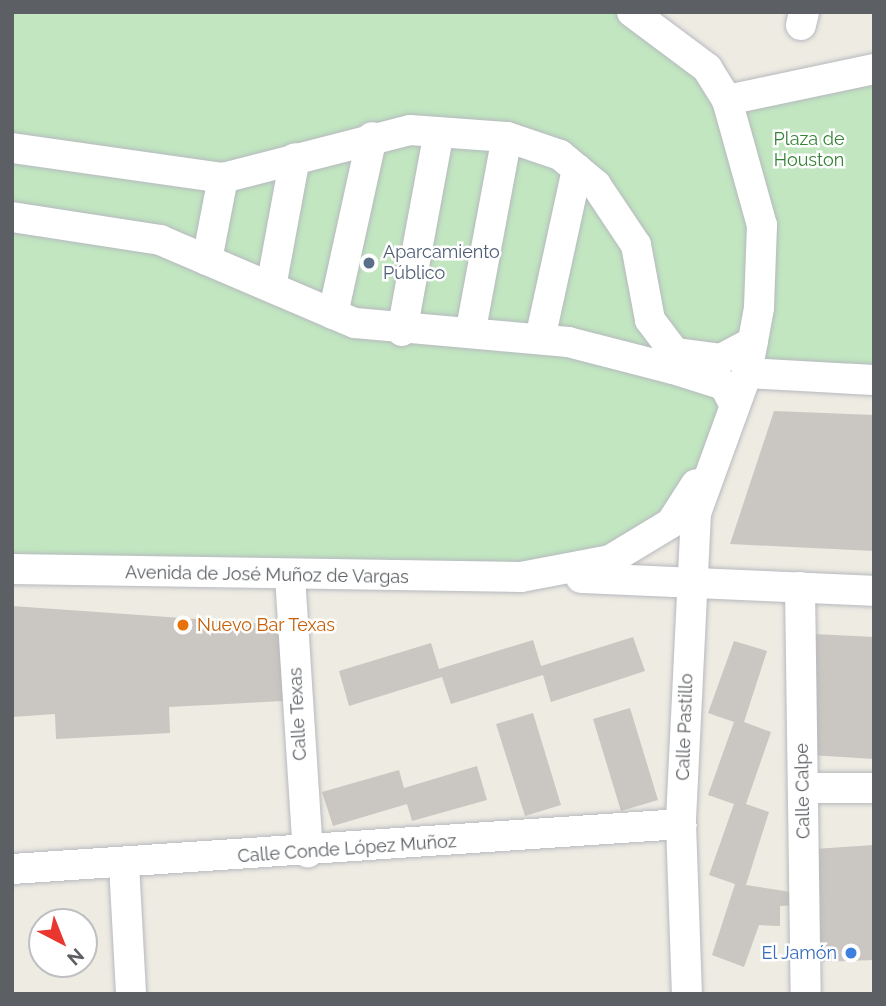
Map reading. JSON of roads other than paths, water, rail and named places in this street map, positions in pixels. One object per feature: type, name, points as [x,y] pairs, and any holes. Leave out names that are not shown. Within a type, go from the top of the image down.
[{"type":"street","points":[[632,12],[707,68],[727,100],[762,225],[753,342],[747,373],[710,463]]},
{"type":"street","points":[[727,100],[874,69]]},
{"type":"street","points":[[12,148],[223,178],[372,137],[439,132],[507,137],[560,155],[596,184],[636,245],[650,320],[675,352],[720,359],[753,342]]},
{"type":"street","points":[[402,331],[439,132]]},
{"type":"street","points":[[333,314],[372,137]]},
{"type":"street","points":[[471,329],[507,137]]},
{"type":"street","points":[[271,287],[295,158]]},
{"type":"street","points":[[540,339],[577,169]]},
{"type":"street","points":[[207,260],[223,178]]},
{"type":"street","points":[[12,217],[160,240],[333,314],[402,331],[471,329],[540,339],[723,385],[734,404]]},
{"type":"street","points":[[747,373],[874,380]]},
{"type":"street","name":"Avenida de José Muñoz de Vargas","points":[[521,577],[610,560],[671,523],[710,463]]},
{"type":"street","name":"Calle Pastillo","points":[[687,994],[681,824],[691,579],[696,513],[710,463]]},
{"type":"street","name":"Avenida de José Muñoz de Vargas","points":[[12,569],[290,576],[691,579],[874,591]]},
{"type":"street","name":"Calle Texas","points":[[290,576],[308,852]]},
{"type":"street","name":"Calle Calpe","points":[[800,587],[806,994]]},
{"type":"street","points":[[803,789],[874,788]]},
{"type":"street","name":"Calle Conde López Muñoz","points":[[12,869],[308,852],[681,824]]},
{"type":"street","points":[[124,864],[131,994]]},
{"type":"place","name":"Aparcamiento Público","points":[[369,263]]},
{"type":"place","name":"Nuevo Bar Texas","points":[[183,625]]},
{"type":"place","name":"El Jamón","points":[[851,953]]},
{"type":"park label","name":"Plaza de Houston","points":[[809,150]]}]
